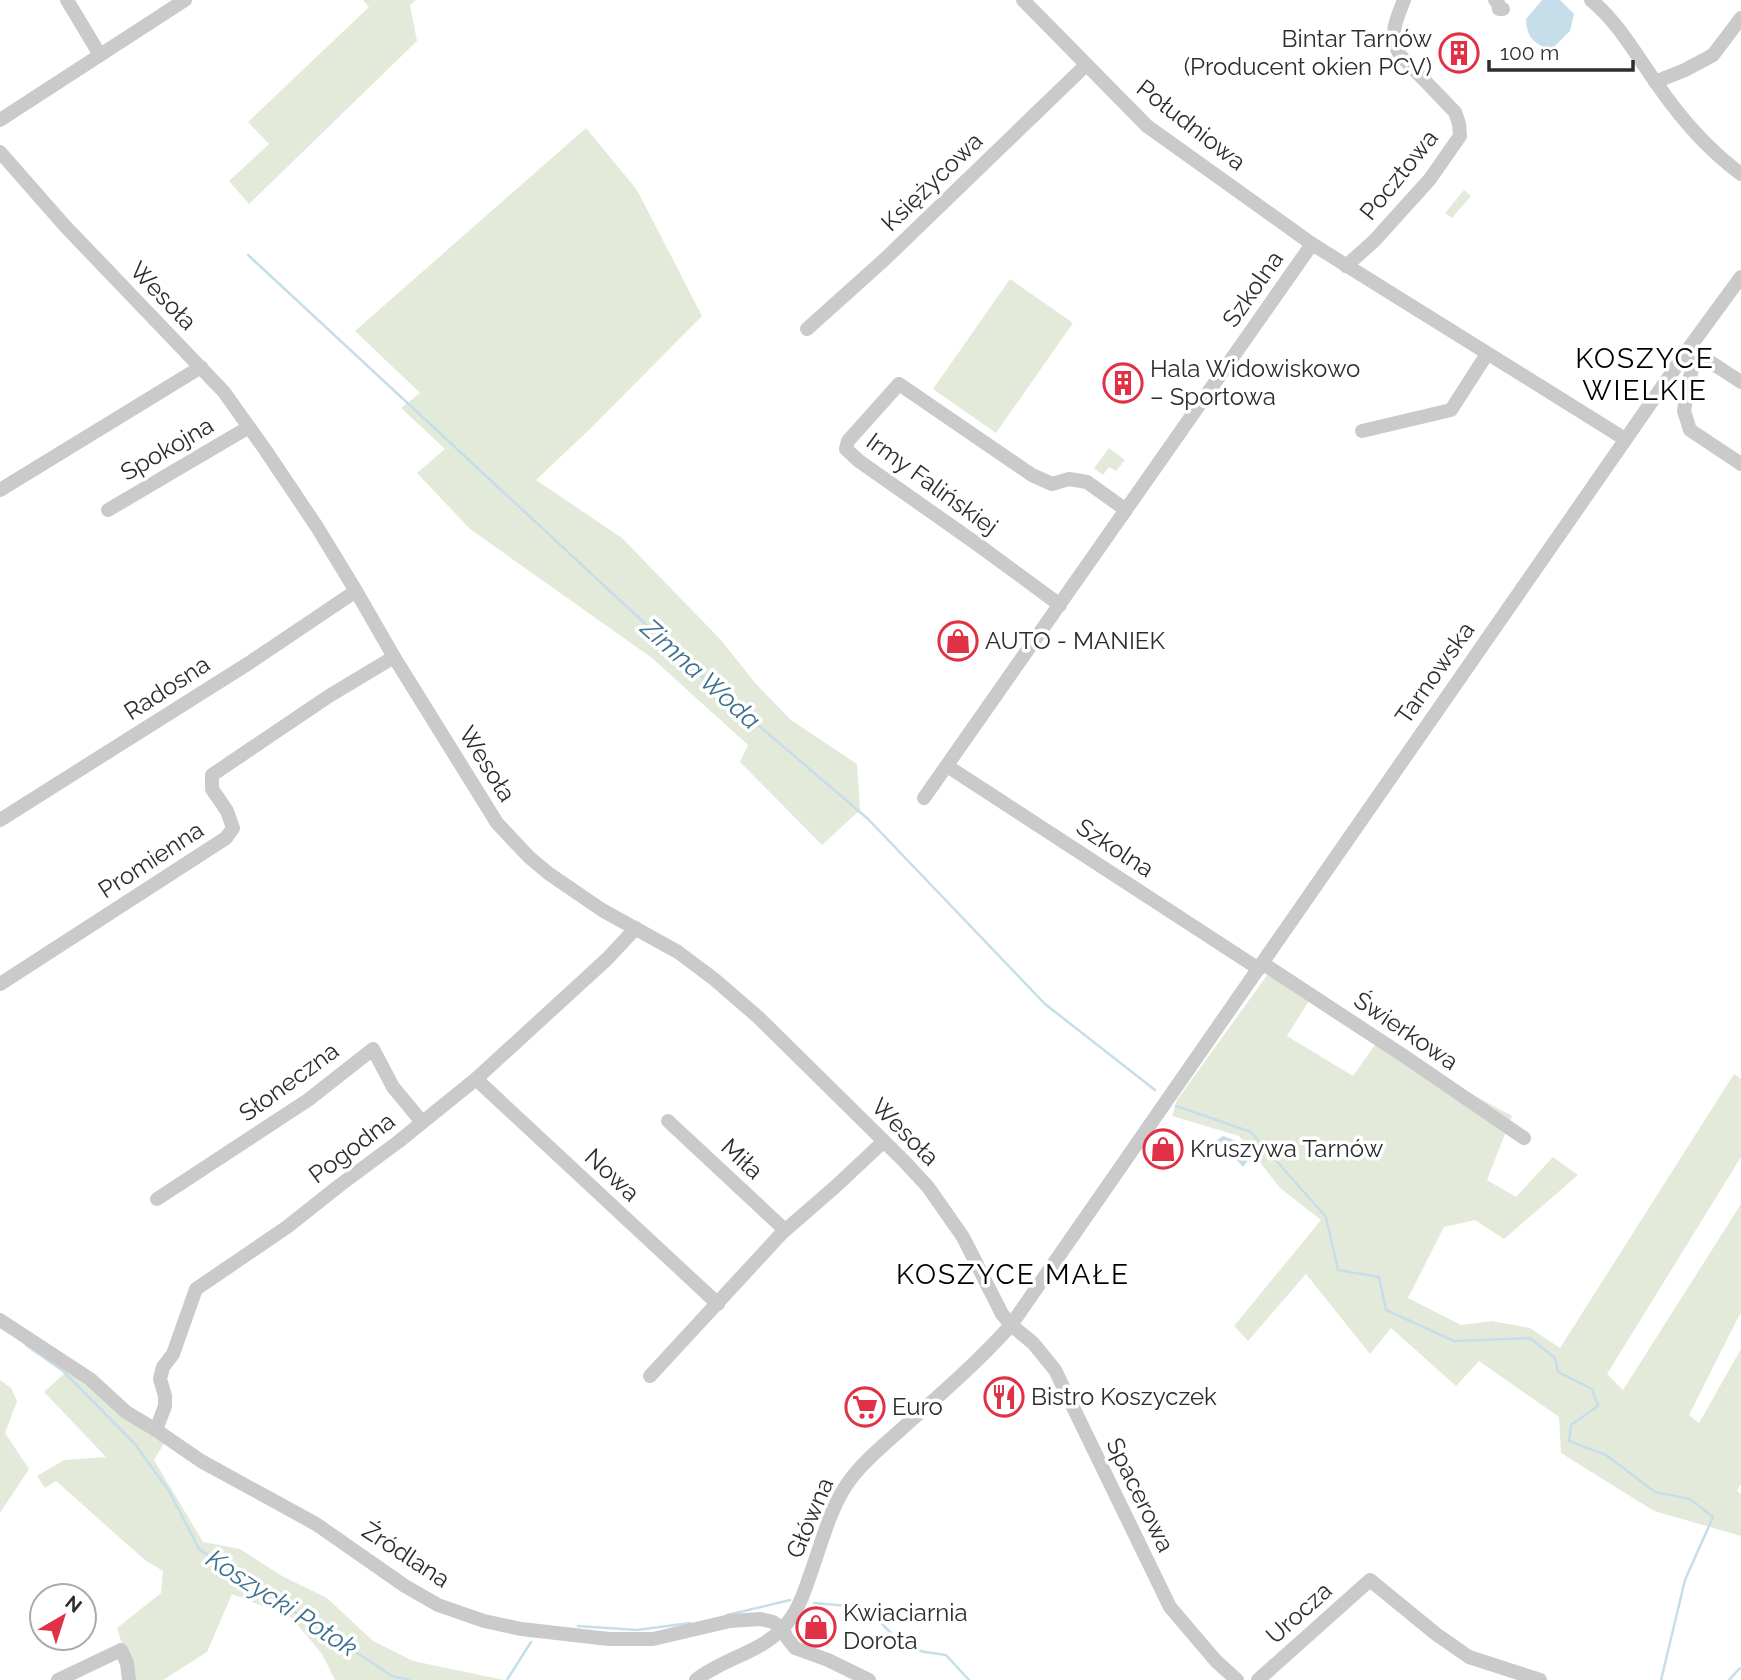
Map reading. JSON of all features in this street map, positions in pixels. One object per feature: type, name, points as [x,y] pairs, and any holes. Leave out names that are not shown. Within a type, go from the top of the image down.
[{"type":"street","points":[[67,0],[100,55]]},
{"type":"street","points":[[0,120],[185,0]]},
{"type":"street","name":"Południowa","points":[[1023,0],[1147,126],[1311,244]]},
{"type":"street","name":"Pocztowa","points":[[1346,266],[1374,241],[1430,179],[1460,136],[1455,113],[1397,49],[1393,30],[1404,0]]},
{"type":"street","points":[[1594,1],[1616,24],[1655,82],[1698,137],[1741,174]]},
{"type":"street","points":[[1655,82],[1685,70],[1713,54],[1741,18]]},
{"type":"street","name":"Księżycowa","points":[[807,329],[885,259],[1086,65]]},
{"type":"street","name":"Wesoła","points":[[0,152],[65,226],[224,392],[310,516],[497,823],[548,873],[602,910],[678,952],[714,979],[767,1026],[928,1187],[962,1237],[1002,1314],[1011,1325]]},
{"type":"street","name":"Szkolna","points":[[923,798],[1311,244],[1625,439]]},
{"type":"street","name":"Tarnowska","points":[[1169,1097],[1625,439],[1693,350],[1741,276]]},
{"type":"street","points":[[1741,382],[1693,350],[1684,411],[1689,430],[1741,464]]},
{"type":"street","points":[[1362,431],[1451,410],[1488,354]]},
{"type":"street","points":[[0,490],[201,367]]},
{"type":"street","name":"Irmy Falińskiej","points":[[1060,606],[859,461],[846,449],[848,441],[899,384],[1032,475],[1052,484],[1069,479],[1087,482],[1126,510]]},
{"type":"street","name":"Spokojna","points":[[108,510],[249,427]]},
{"type":"street","name":"Radosna","points":[[0,820],[249,663],[356,591]]},
{"type":"street","name":"Promienna","points":[[0,984],[226,838],[233,828],[227,811],[212,789],[212,775],[329,696],[394,657]]},
{"type":"street","name":"Szkolna","points":[[947,766],[1260,966]]},
{"type":"street","name":"Pogodna","points":[[156,1430],[165,1406],[160,1379],[163,1367],[173,1354],[196,1289],[287,1227],[476,1079],[636,929]]},
{"type":"street","name":"Świerkowa","points":[[1260,966],[1404,1056],[1524,1138]]},
{"type":"street","name":"Słoneczna","points":[[157,1199],[307,1100],[373,1049],[393,1087],[422,1122]]},
{"type":"street","name":"Nowa","points":[[476,1079],[718,1304]]},
{"type":"street","name":"Główna","points":[[696,1680],[718,1665],[763,1644],[783,1629],[803,1598],[836,1502],[849,1480],[864,1463],[967,1371],[1011,1325],[1169,1097]]},
{"type":"street","name":"Miła","points":[[668,1121],[785,1230]]},
{"type":"street","points":[[650,1376],[785,1230],[883,1142]]},
{"type":"street","name":"Źródlana","points":[[0,1320],[90,1379],[126,1412],[201,1461],[316,1524],[405,1586],[438,1605],[484,1621],[521,1629],[609,1639],[653,1639],[730,1621],[761,1619],[773,1622],[783,1629],[795,1648],[869,1680]]},
{"type":"street","name":"Spacerowa","points":[[1011,1325],[1033,1343],[1055,1370],[1170,1607],[1216,1661],[1237,1680]]},
{"type":"street","name":"Urocza","points":[[1258,1680],[1370,1580],[1436,1634],[1469,1657],[1540,1680]]},
{"type":"street","points":[[58,1680],[121,1650],[127,1663],[129,1680]]},
{"type":"green space","points":[[363,0],[416,0],[410,5],[417,41],[249,204],[229,181],[269,144],[248,122],[369,7]]},
{"type":"green space","points":[[586,128],[637,190],[702,316],[536,480],[622,538],[721,640],[756,684],[791,720],[857,764],[860,810],[822,845],[740,762],[748,745],[652,658],[470,529],[417,473],[445,449],[401,408],[420,393],[355,331]]},
{"type":"green space","points":[[1464,190],[1471,196],[1452,218],[1445,213]]},
{"type":"green space","points":[[1010,279],[1073,323],[996,433],[933,389]]},
{"type":"green space","points":[[1109,448],[1125,460],[1116,471],[1109,467],[1103,475],[1094,468]]},
{"type":"green space","points":[[1268,974],[1310,999],[1287,1036],[1353,1076],[1377,1042],[1512,1116],[1487,1180],[1516,1197],[1553,1157],[1578,1175],[1504,1239],[1475,1220],[1444,1227],[1408,1298],[1461,1325],[1492,1321],[1530,1328],[1560,1348],[1734,1074],[1741,1079],[1741,1157],[1607,1374],[1623,1390],[1741,1204],[1741,1312],[1689,1415],[1699,1423],[1741,1349],[1741,1483],[1737,1491],[1741,1494],[1741,1536],[1654,1511],[1561,1453],[1559,1417],[1479,1361],[1456,1386],[1391,1328],[1370,1354],[1306,1274],[1248,1341],[1234,1326],[1321,1220],[1280,1188],[1239,1136],[1172,1116],[1177,1100]]},
{"type":"green space","points":[[67,1371],[165,1442],[154,1460],[203,1542],[240,1549],[282,1576],[327,1598],[373,1641],[413,1661],[504,1680],[335,1680],[322,1654],[292,1618],[232,1594],[207,1652],[163,1680],[133,1680],[117,1628],[161,1593],[163,1571],[146,1561],[56,1481],[45,1488],[37,1476],[64,1460],[106,1457],[44,1392]]},
{"type":"green space","points":[[0,1380],[11,1388],[17,1401],[5,1433],[29,1469],[0,1513]]},
{"type":"water","points":[[1542,0],[1560,0],[1574,14],[1570,31],[1551,50],[1532,39],[1527,26],[1526,19]]},
{"type":"water","points":[[1223,1136],[1242,1143],[1254,1152],[1243,1167],[1214,1142]]},
{"type":"waterway","name":"Zimna Woda","points":[[248,255],[709,683],[868,819],[1045,1004],[1155,1090]]},
{"type":"waterway","name":"Zimna Woda","points":[[1176,1106],[1251,1132],[1326,1217],[1338,1270],[1379,1277],[1386,1310],[1454,1341],[1530,1338],[1555,1358],[1558,1372],[1592,1389],[1598,1406],[1571,1425],[1569,1441],[1606,1455],[1655,1492],[1690,1499],[1713,1517],[1685,1580],[1661,1680]]},
{"type":"waterway","name":"Koszycki Potok","points":[[26,1345],[63,1371],[135,1444],[169,1491],[199,1549],[392,1676],[409,1680]]},
{"type":"waterway","name":"Koszycki Potok","points":[[727,1615],[790,1600]]},
{"type":"waterway","name":"Koszycki Potok","points":[[814,1603],[859,1607],[871,1613],[905,1647],[946,1655],[969,1680]]},
{"type":"waterway","name":"Koszycki Potok","points":[[578,1626],[637,1630],[690,1623]]},
{"type":"waterway","name":"Koszycki Potok","points":[[507,1680],[531,1642]]},
{"type":"waterway","name":"Zimna Woda","points":[[1729,1680],[1741,1668]]},
{"type":"place","name":"Bintar Tarnów (Producent okien PCV)","points":[[1459,53]]},
{"type":"place","name":"Hala Widowiskowo – Sportowa","points":[[1123,383]]},
{"type":"place","name":"AUTO - MANIEK","points":[[958,641]]},
{"type":"place","name":"Kruszywa Tarnów","points":[[1163,1149]]},
{"type":"place","name":"Bistro Koszyczek","points":[[1004,1397]]},
{"type":"place","name":"Euro","points":[[865,1407]]},
{"type":"place","name":"Kwiaciarnia Dorota","points":[[816,1627]]},
{"type":"district","name":"KOSZYCE WIELKIE","points":[[1645,374]]},
{"type":"district","name":"KOSZYCE MAŁE","points":[[1013,1274]]}]
